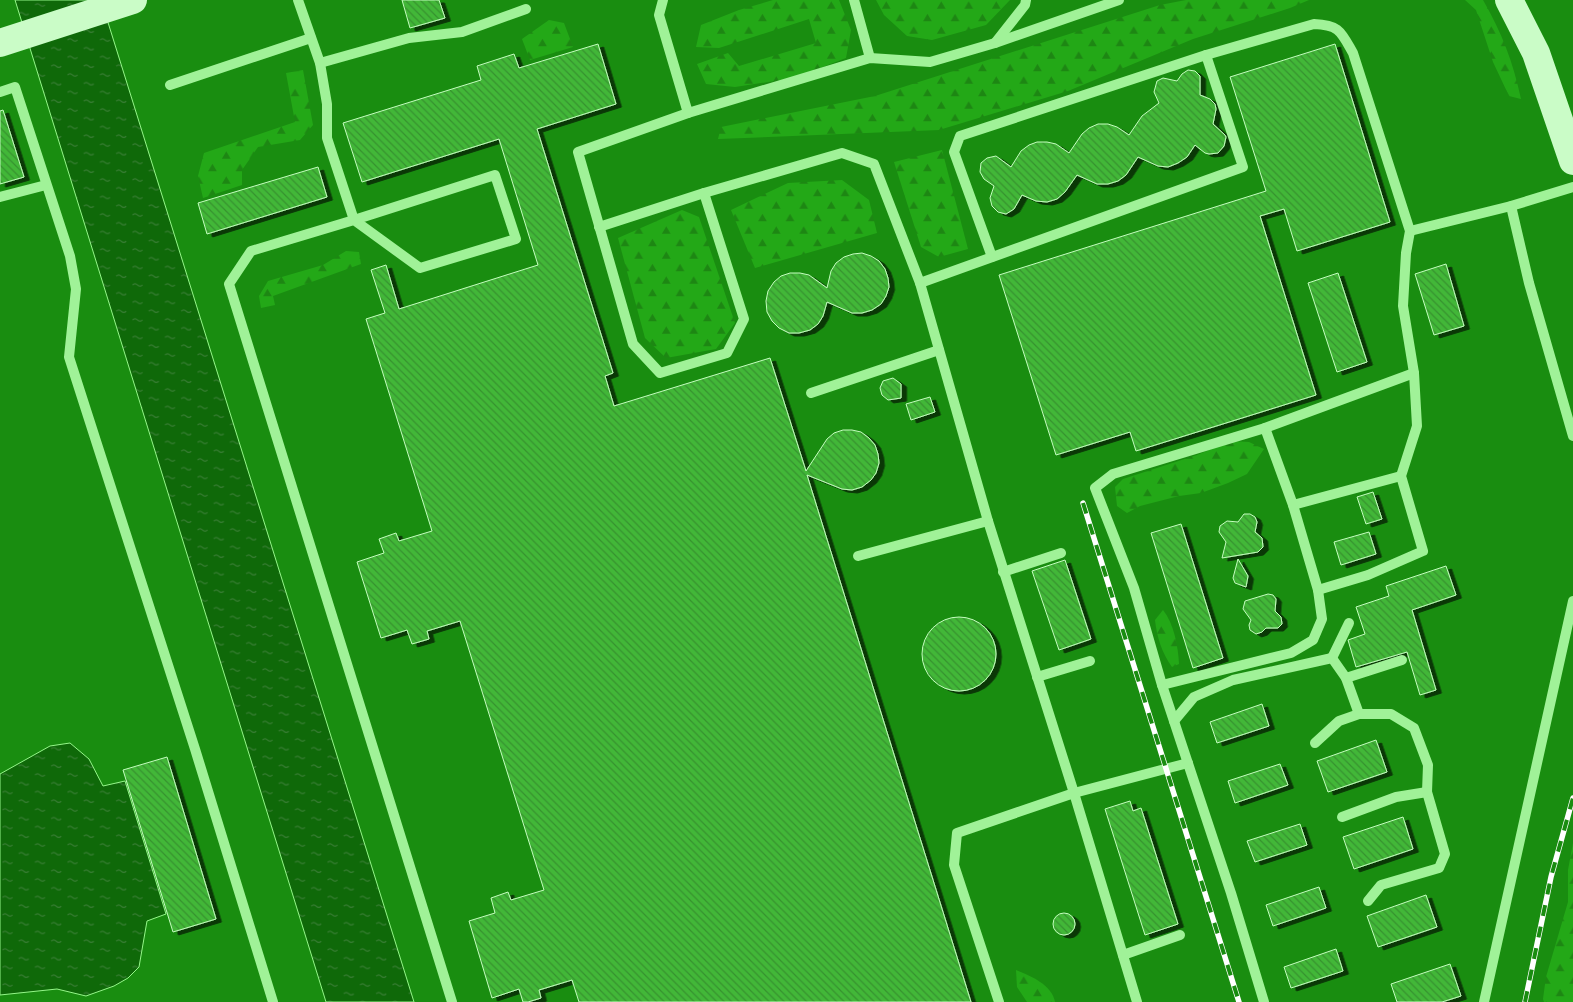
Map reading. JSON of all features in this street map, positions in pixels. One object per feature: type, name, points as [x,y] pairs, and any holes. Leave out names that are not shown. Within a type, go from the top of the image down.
[{"type":"street","points":[[1509,0],[1536,53],[1568,131],[1573,161]]},
{"type":"street","points":[[1527,0],[1536,53]]},
{"type":"street","points":[[0,43],[127,2]]},
{"type":"lane","points":[[298,0],[320,63],[327,104],[327,138],[354,220],[420,268],[516,239],[495,175],[354,220],[251,251],[229,284],[452,1002]]},
{"type":"lane","points":[[663,0],[658,15],[688,113]]},
{"type":"lane","points":[[854,0],[870,58]]},
{"type":"lane","points":[[995,43],[1025,5],[1026,0]]},
{"type":"lane","points":[[704,193],[744,319],[727,353],[660,373],[633,344],[578,152],[688,113],[870,58],[930,62],[995,43],[1119,0]]},
{"type":"lane","points":[[320,63],[410,38],[462,32],[526,9]]},
{"type":"lane","points":[[992,257],[954,152],[960,136],[1206,55],[1314,24],[1330,25],[1342,34],[1353,53],[1410,231],[1406,253],[1403,306],[1414,373],[1417,426],[1401,476],[1424,551],[1368,575],[1318,590]]},
{"type":"lane","points":[[170,84],[311,38]]},
{"type":"lane","points":[[920,283],[1244,167],[1206,55]]},
{"type":"lane","points":[[0,92],[15,87],[70,256],[76,289],[70,357],[195,749],[273,1002]]},
{"type":"lane","points":[[599,226],[842,153],[874,164],[920,283],[988,521],[1074,792],[1137,1002]]},
{"type":"lane","points":[[0,197],[46,185]]},
{"type":"lane","points":[[1410,231],[1511,206],[1573,187]]},
{"type":"lane","points":[[1511,206],[1530,283],[1573,436]]},
{"type":"lane","points":[[811,393],[939,350]]},
{"type":"lane","points":[[1264,1002],[1231,893],[1162,685],[1134,588],[1095,488],[1113,474],[1265,428],[1414,373]]},
{"type":"lane","points":[[1162,685],[1291,653],[1313,640],[1322,619],[1318,590],[1293,505],[1265,428]]},
{"type":"lane","points":[[1293,505],[1401,476]]},
{"type":"lane","points":[[858,556],[988,521]]},
{"type":"lane","points":[[1004,572],[1061,553]]},
{"type":"lane","points":[[1484,1002],[1573,601]]},
{"type":"lane","points":[[1332,658],[1350,623]]},
{"type":"lane","points":[[1174,721],[1194,697],[1233,680],[1332,658]]},
{"type":"lane","points":[[1332,658],[1346,678],[1359,714]]},
{"type":"lane","points":[[1346,678],[1402,660]]},
{"type":"lane","points":[[1037,677],[1090,661]]},
{"type":"lane","points":[[1315,743],[1339,721],[1359,714],[1391,714],[1414,728],[1428,765],[1427,792],[1445,854],[1439,868],[1381,885],[1368,901]]},
{"type":"lane","points":[[999,1002],[954,866],[957,833],[1074,792],[1188,763]]},
{"type":"lane","points":[[1342,817],[1396,796],[1427,792]]},
{"type":"lane","points":[[1123,954],[1180,935]]},
{"type":"green space","points":[[773,0],[839,0],[851,30],[846,58],[794,78],[735,87],[706,84],[697,64],[728,53],[739,66],[816,43],[809,19],[719,48],[696,47],[701,25],[739,10]]},
{"type":"green space","points":[[876,0],[1010,0],[986,25],[932,40],[907,36],[884,15]]},
{"type":"green space","points":[[1186,0],[1309,0],[1290,8],[1193,39],[1068,91],[939,130],[718,139],[721,127],[875,96],[1160,5]]},
{"type":"green space","points":[[1465,0],[1483,0],[1506,48],[1521,99],[1509,96],[1493,62],[1476,10]]},
{"type":"green space","points":[[549,20],[564,23],[573,47],[530,60],[522,39]]},
{"type":"green space","points":[[303,70],[313,125],[300,140],[258,147],[242,170],[242,185],[203,198],[198,176],[204,153],[295,122],[286,73]]},
{"type":"green space","points":[[942,150],[968,249],[939,257],[921,247],[894,162]]},
{"type":"green space","points":[[842,180],[869,200],[877,233],[755,268],[731,210],[788,183]]},
{"type":"green space","points":[[682,210],[699,217],[735,323],[716,349],[666,358],[645,338],[618,238]]},
{"type":"green space","points":[[346,251],[359,252],[361,264],[273,296],[275,305],[261,308],[259,296],[268,281],[323,265]]},
{"type":"green space","points":[[1231,441],[1249,442],[1264,449],[1247,474],[1201,493],[1179,496],[1140,506],[1127,513],[1117,506],[1115,487],[1123,479],[1197,455]]},
{"type":"green space","points":[[1163,610],[1173,628],[1178,650],[1179,664],[1172,667],[1163,651],[1156,627],[1155,620]]},
{"type":"green space","points":[[1573,843],[1573,1002],[1544,1002],[1546,977],[1568,902],[1568,870]]},
{"type":"green space","points":[[1016,970],[1034,978],[1045,986],[1050,991],[1055,1002],[1027,1002],[1017,987]]},
{"type":"water","points":[[15,0],[101,0],[414,1002],[326,1002]]},
{"type":"water","points":[[70,743],[89,759],[103,786],[125,781],[166,914],[147,921],[139,967],[128,978],[114,986],[86,996],[57,989],[0,995],[0,774],[50,746]]},
{"type":"building","points":[[402,0],[439,0],[445,18],[410,28]]},
{"type":"building","points":[[598,44],[616,104],[537,129],[613,373],[605,376],[614,406],[770,358],[806,471],[827,439],[834,433],[843,430],[861,432],[875,445],[879,463],[876,473],[862,487],[852,490],[842,489],[807,475],[971,1002],[579,1002],[572,980],[539,990],[541,998],[528,1002],[523,1002],[519,989],[492,998],[469,921],[495,913],[491,898],[508,892],[511,900],[544,890],[460,621],[427,631],[429,639],[412,644],[407,630],[381,638],[357,562],[384,553],[379,539],[396,533],[399,541],[432,531],[366,319],[385,313],[371,270],[386,265],[399,309],[538,265],[499,139],[362,182],[343,123],[481,80],[477,66],[514,54],[519,68]]},
{"type":"building","points":[[1335,44],[1390,222],[1297,251],[1284,209],[1260,216],[1316,395],[1136,451],[1130,432],[1056,455],[999,275],[1266,191],[1230,77]]},
{"type":"building","points":[[1188,70],[1195,71],[1200,76],[1200,95],[1210,99],[1215,104],[1213,124],[1226,137],[1224,146],[1218,153],[1205,153],[1195,145],[1187,157],[1168,167],[1158,166],[1138,157],[1126,175],[1118,181],[1108,184],[1097,184],[1077,175],[1065,192],[1057,199],[1047,202],[1036,201],[1022,195],[1014,209],[1006,214],[998,212],[992,206],[990,198],[994,186],[984,179],[980,172],[981,163],[987,158],[996,156],[1011,167],[1021,151],[1037,142],[1056,144],[1069,153],[1082,134],[1098,124],[1108,124],[1117,127],[1129,135],[1142,116],[1159,103],[1154,92],[1157,81],[1163,78],[1177,81]]},
{"type":"building","points":[[3,110],[24,177],[0,184],[0,111]]},
{"type":"building","points":[[318,167],[327,197],[207,234],[198,203]]},
{"type":"building","points":[[862,253],[879,261],[885,269],[889,287],[881,304],[872,310],[852,313],[827,302],[823,316],[818,324],[810,330],[799,333],[789,333],[779,328],[772,321],[767,312],[766,301],[768,291],[781,276],[790,273],[809,275],[827,288],[831,271],[836,263],[844,257]]},
{"type":"building","points":[[1446,264],[1464,326],[1434,335],[1415,274]]},
{"type":"building","points":[[1338,273],[1367,362],[1337,372],[1308,283]]},
{"type":"building","points":[[893,378],[901,384],[901,398],[888,400],[882,395],[880,388],[883,381]]},
{"type":"building","points":[[930,397],[935,412],[911,420],[906,404]]},
{"type":"building","points":[[1373,492],[1382,519],[1366,524],[1357,497]]},
{"type":"building","points":[[1244,514],[1250,514],[1255,517],[1257,522],[1255,532],[1262,538],[1263,547],[1258,552],[1222,558],[1226,542],[1219,532],[1220,526],[1227,521],[1238,522]]},
{"type":"building","points":[[1181,524],[1223,658],[1193,668],[1151,533]]},
{"type":"building","points":[[1369,532],[1376,554],[1341,565],[1334,542]]},
{"type":"building","points":[[1238,559],[1248,576],[1246,587],[1235,583],[1233,578]]},
{"type":"building","points":[[1065,560],[1091,639],[1059,650],[1032,571]]},
{"type":"building","points":[[1446,566],[1456,595],[1412,610],[1436,690],[1420,695],[1407,652],[1356,667],[1348,640],[1365,634],[1356,607],[1389,596],[1386,586]]},
{"type":"building","points":[[1268,594],[1273,595],[1276,599],[1275,611],[1281,617],[1282,624],[1278,628],[1266,628],[1256,634],[1250,630],[1251,620],[1243,609],[1245,601]]},
{"type":"building","points":[[959,617],[973,620],[985,628],[993,640],[996,654],[993,668],[985,680],[973,688],[959,691],[945,688],[933,680],[925,668],[922,654],[925,640],[933,628],[945,620]]},
{"type":"building","points":[[1262,704],[1269,726],[1217,743],[1210,722]]},
{"type":"building","points":[[1376,740],[1387,772],[1328,792],[1317,761]]},
{"type":"building","points":[[167,757],[216,919],[173,932],[123,770]]},
{"type":"building","points":[[1280,764],[1288,785],[1235,803],[1228,781]]},
{"type":"building","points":[[1130,801],[1133,811],[1141,808],[1178,924],[1145,935],[1105,809]]},
{"type":"building","points":[[1403,817],[1413,849],[1354,869],[1343,837]]},
{"type":"building","points":[[1300,824],[1307,845],[1255,862],[1247,841]]},
{"type":"building","points":[[1319,887],[1326,908],[1273,926],[1266,905]]},
{"type":"building","points":[[1426,895],[1437,927],[1378,947],[1367,916]]},
{"type":"building","points":[[1064,913],[1072,916],[1075,924],[1072,932],[1064,935],[1056,932],[1053,924],[1056,916]]},
{"type":"building","points":[[1336,949],[1343,971],[1291,988],[1284,967]]},
{"type":"building","points":[[1450,964],[1461,996],[1442,1002],[1397,1002],[1391,984]]},
{"type":"railway","points":[[1083,503],[1239,1002]]},
{"type":"railway","points":[[1525,1002],[1551,877],[1573,798]]}]
